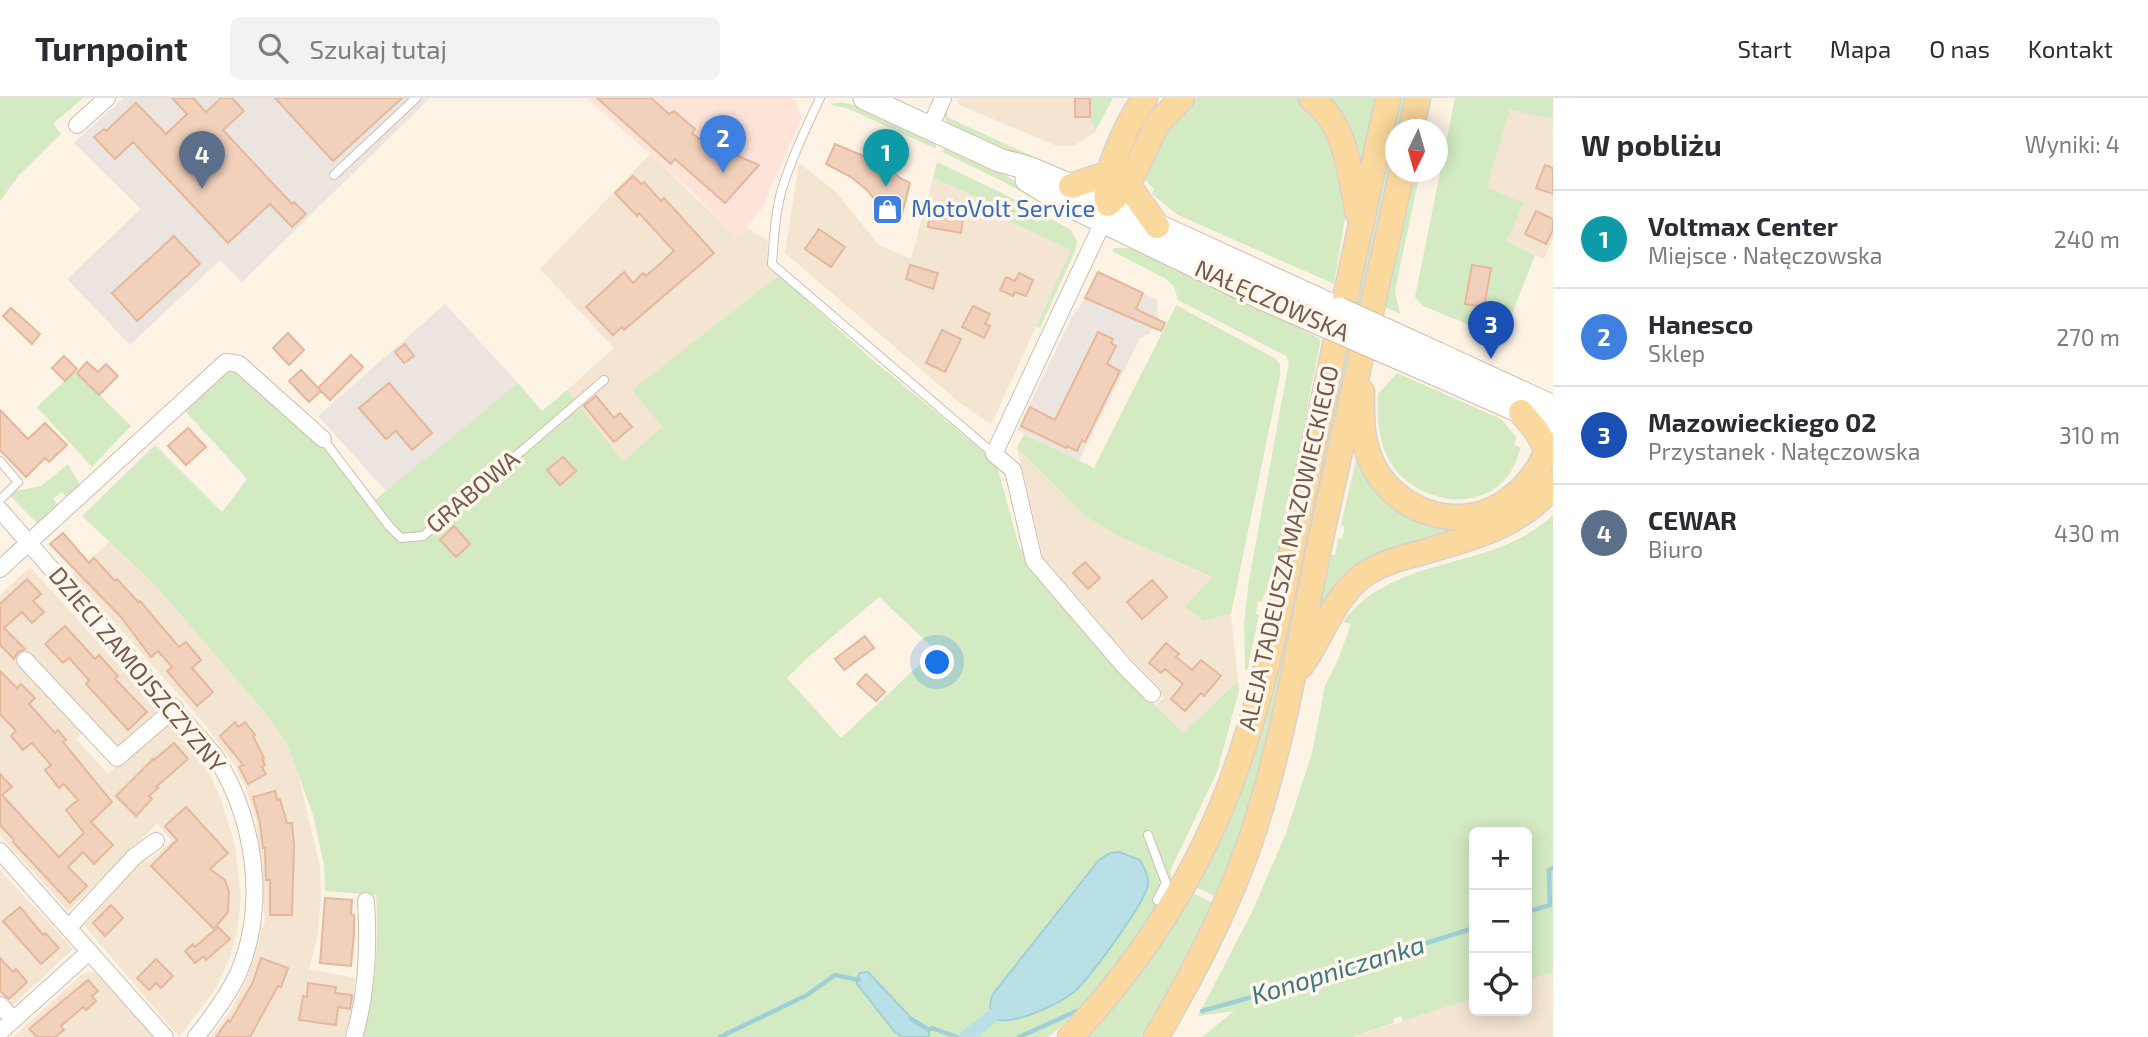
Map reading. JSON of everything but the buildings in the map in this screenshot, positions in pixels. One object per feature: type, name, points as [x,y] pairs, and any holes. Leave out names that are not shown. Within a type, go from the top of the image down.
[{"type":"main road","name":"NAŁĘCZOWSKA","points":[[865,98],[999,160],[1031,169],[1071,186],[1106,213],[1438,365],[1553,407]]},
{"type":"main road","points":[[1106,213],[1144,98]]},
{"type":"main road","points":[[1071,186],[1117,179],[1157,124],[1182,98]]},
{"type":"main road","points":[[1311,98],[1332,120],[1344,145],[1360,227]]},
{"type":"main road","name":"ALEJA TADEUSZA MAZOWIECKIEGO","points":[[1070,1037],[1108,995],[1137,957],[1193,869],[1236,772],[1270,652],[1388,98]]},
{"type":"main road","points":[[1413,119],[1418,98]]},
{"type":"main road","name":"NAŁĘCZOWSKA","points":[[999,160],[1018,175],[1063,202],[1157,226],[1265,287]]},
{"type":"main road","points":[[1117,179],[1157,226]]},
{"type":"main road","name":"ALEJA TADEUSZA MAZOWIECKIEGO","points":[[1156,1037],[1199,960],[1232,888],[1257,819],[1292,678],[1400,182]]},
{"type":"main road","points":[[1360,356],[1363,433],[1370,458],[1386,486],[1404,502],[1417,509],[1461,518],[1488,512],[1502,505],[1529,481],[1539,467],[1551,440],[1536,430],[1521,412]]},
{"type":"main road","name":"NAŁĘCZOWSKA","points":[[1438,365],[1521,412]]},
{"type":"main road","points":[[1292,678],[1350,586],[1363,575],[1387,563],[1499,528],[1525,513],[1553,485]]},
{"type":"street","points":[[77,125],[107,98]]},
{"type":"street","points":[[930,128],[943,98]]},
{"type":"street","points":[[1106,213],[994,454],[1013,470],[1034,561],[1125,667],[1152,694]]},
{"type":"street","name":"GRABOWA","points":[[27,542],[226,362],[239,364],[323,439]]},
{"type":"street","name":"DZIECI ZAMOJSZCZYZNY","points":[[0,510],[175,708],[215,756],[233,787],[247,831],[255,891],[252,927],[238,974],[220,1006],[196,1037]]},
{"type":"street","points":[[0,569],[27,542]]},
{"type":"street","points":[[25,660],[117,758],[175,708]]},
{"type":"street","points":[[69,927],[135,856],[156,841]]},
{"type":"street","points":[[0,851],[165,1037]]},
{"type":"street","points":[[354,1037],[363,996],[368,933],[366,901]]},
{"type":"street","points":[[0,1032],[89,951]]},
{"type":"street","points":[[0,1005],[13,1020]]},
{"type":"lane","points":[[334,175],[416,98]]},
{"type":"lane","points":[[820,98],[795,152],[782,191],[772,264],[994,454]]},
{"type":"lane","name":"GRABOWA","points":[[323,439],[401,538],[423,536],[604,380]]},
{"type":"lane","points":[[0,461],[18,482],[0,500]]},
{"type":"lane","points":[[1148,835],[1167,883],[1157,901]]},
{"type":"shaded area","points":[[123,98],[430,98],[242,282],[220,260],[130,345],[67,279],[141,209],[74,143]]},
{"type":"shaded area","points":[[587,98],[791,98],[795,100],[802,117],[761,210],[737,237],[689,189]]},
{"type":"shaded area","points":[[959,98],[1090,98],[1090,117],[1095,132],[1074,146],[1057,146],[957,104]]},
{"type":"shaded area","points":[[1510,110],[1553,119],[1553,239],[1544,259],[1505,241],[1487,187]]},
{"type":"shaded area","points":[[650,154],[737,237],[746,227],[768,241],[767,261],[779,275],[633,390],[662,427],[623,461],[567,390],[614,348],[540,269]]},
{"type":"shaded area","points":[[799,163],[835,191],[879,245],[911,259],[933,178],[1001,209],[998,216],[1071,250],[991,425],[959,402],[785,253]]},
{"type":"shaded area","points":[[1098,272],[1157,300],[1158,317],[1149,334],[1140,338],[1079,461],[1017,430],[1071,319]]},
{"type":"shaded area","points":[[445,304],[518,383],[386,491],[318,416]]},
{"type":"shaded area","points":[[1017,448],[1088,518],[1116,535],[1213,578],[1205,621],[1231,614],[1238,681],[1183,733],[1155,705],[1164,698],[1129,662],[1044,561]]},
{"type":"shaded area","points":[[109,542],[156,586],[262,709],[287,743],[298,774],[320,866],[318,934],[309,969],[355,978],[352,1011],[344,1037],[210,1037],[230,1012],[246,981],[265,921],[256,820],[246,789],[233,763],[206,726],[72,574]]},
{"type":"shaded area","points":[[30,567],[159,710],[117,746],[24,650],[15,660],[84,731],[76,739],[108,774],[169,720],[208,769],[221,800],[235,845],[241,899],[237,932],[230,957],[215,990],[179,1037],[84,925],[143,860],[148,862],[172,841],[157,824],[68,911],[0,835],[0,595]]},
{"type":"shaded area","points":[[0,870],[73,949],[12,1006],[0,993]]},
{"type":"shaded area","points":[[91,972],[100,974],[154,1037],[13,1037],[81,975]]},
{"type":"shaded area","points":[[1553,972],[1553,1037],[1353,1037],[1469,1000],[1469,1016],[1532,1016],[1532,978]]},
{"type":"green space","points":[[0,98],[83,98],[53,124],[61,134],[19,175],[0,201]]},
{"type":"green space","points":[[1090,98],[1113,98],[1095,132],[1090,117]]},
{"type":"green space","points":[[1197,98],[1297,98],[1320,118],[1346,189],[1345,218],[1334,284],[1178,215],[1152,194],[1154,189],[1143,177],[1159,139]]},
{"type":"green space","points":[[1322,98],[1380,98],[1362,182]]},
{"type":"green space","points":[[1397,98],[1407,98],[1402,119],[1392,119]]},
{"type":"green space","points":[[1455,98],[1553,98],[1553,119],[1510,110],[1487,187],[1524,203],[1506,241],[1535,255],[1510,319],[1482,330],[1423,306],[1415,297],[1438,182],[1448,182],[1448,133]]},
{"type":"green space","points":[[842,102],[858,106],[936,142],[936,149],[849,109],[829,104]]},
{"type":"green space","points":[[944,111],[948,113],[947,117],[1060,169],[1024,160],[950,125],[945,119]]},
{"type":"green space","points":[[947,147],[1005,175],[1046,200],[1044,204],[942,152]]},
{"type":"green space","points":[[1385,148],[1385,182],[1388,182],[1254,802],[1216,897],[1195,887],[1220,830]]},
{"type":"green space","points":[[937,162],[1071,230],[1077,242],[1075,251],[1040,328],[1036,327],[1071,250],[998,216],[1001,208],[933,178]]},
{"type":"green space","points":[[1412,182],[1418,182],[1395,291],[1400,314],[1385,307]]},
{"type":"green space","points":[[1114,248],[1137,248],[1321,339],[1284,547],[1269,590],[1266,590],[1262,602],[1258,601],[1256,614],[1259,615],[1247,671],[1244,623],[1249,580],[1289,362],[1286,356],[1178,300],[1174,286],[1166,279],[1112,251]]},
{"type":"green space","points":[[779,275],[868,356],[996,462],[1019,546],[1050,591],[1120,670],[1183,733],[1238,681],[1239,691],[1217,772],[1170,871],[1172,880],[1101,984],[1067,1021],[1048,1037],[362,1037],[371,1002],[375,967],[376,895],[325,891],[324,865],[313,815],[287,743],[262,709],[156,586],[82,516],[155,445],[222,512],[247,479],[179,404],[226,362],[312,429],[371,503],[518,383],[542,411],[567,390],[623,461],[662,427],[632,390]],"holes":[[[879,597],[935,650],[841,738],[787,678]]]},
{"type":"green space","points":[[1176,305],[1276,359],[1280,365],[1280,376],[1231,614],[1204,621],[1185,607],[1212,577],[1116,535],[1088,518],[1017,448],[1024,434],[1094,468]]},
{"type":"green space","points":[[75,371],[131,426],[92,467],[37,407]]},
{"type":"green space","points":[[1397,373],[1501,419],[1517,438],[1514,445],[1521,448],[1507,477],[1493,489],[1477,497],[1460,499],[1426,493],[1398,472],[1382,443],[1378,410],[1378,394]]},
{"type":"green space","points":[[1357,455],[1443,524],[1553,466],[1553,469],[1520,506],[1389,555],[1319,612],[1314,605],[1331,555],[1335,555],[1338,538],[1342,539],[1345,527],[1341,525]]},
{"type":"green space","points":[[68,464],[80,485],[70,501],[62,492],[53,499],[61,509],[39,525],[10,496],[15,491],[41,486]]},
{"type":"green space","points":[[1553,515],[1553,972],[1532,978],[1532,827],[1469,827],[1469,1000],[1403,1021],[1401,1016],[1393,1019],[1394,1023],[1352,1037],[1202,1037],[1234,1011],[1198,1016],[1252,912],[1286,833],[1312,753],[1325,686],[1351,624],[1343,622],[1364,600],[1389,584],[1502,546],[1529,533]]},
{"type":"green space","points":[[1191,892],[1215,904],[1158,1011],[1141,1037],[1087,1037],[1136,980],[1158,949]]},
{"type":"water","points":[[1119,852],[1140,860],[1148,885],[1127,923],[1103,957],[1074,992],[1058,1002],[1024,1017],[995,1019],[990,1007],[993,994],[1099,860],[1110,853]]},
{"type":"water","points":[[868,972],[913,1020],[929,1030],[929,1037],[902,1037],[894,1031],[857,984],[860,973]]},
{"type":"waterway","name":"Konopniczanka","points":[[1532,910],[1550,905],[1549,870],[1553,868]]},
{"type":"waterway","name":"Konopniczanka","points":[[1202,1011],[1469,930]]},
{"type":"waterway","name":"Konopniczanka","points":[[720,1037],[807,995],[835,975],[859,980]]},
{"type":"waterway","name":"Konopniczanka","points":[[1019,1037],[1079,1010]]},
{"type":"waterway","points":[[966,1037],[993,1016]]},
{"type":"waterway","name":"Konopniczanka","points":[[911,1019],[929,1030],[932,1028],[957,1037]]},
{"type":"place","name":"Hanesco","points":[[723,173]]},
{"type":"place","name":"Voltmax Center","points":[[886,187]]},
{"type":"place","name":"CEWAR","points":[[202,189]]},
{"type":"place","name":"MotoVolt Service","points":[[888,209]]},
{"type":"place","name":"Mazowieckiego 02","points":[[1491,359]]}]
